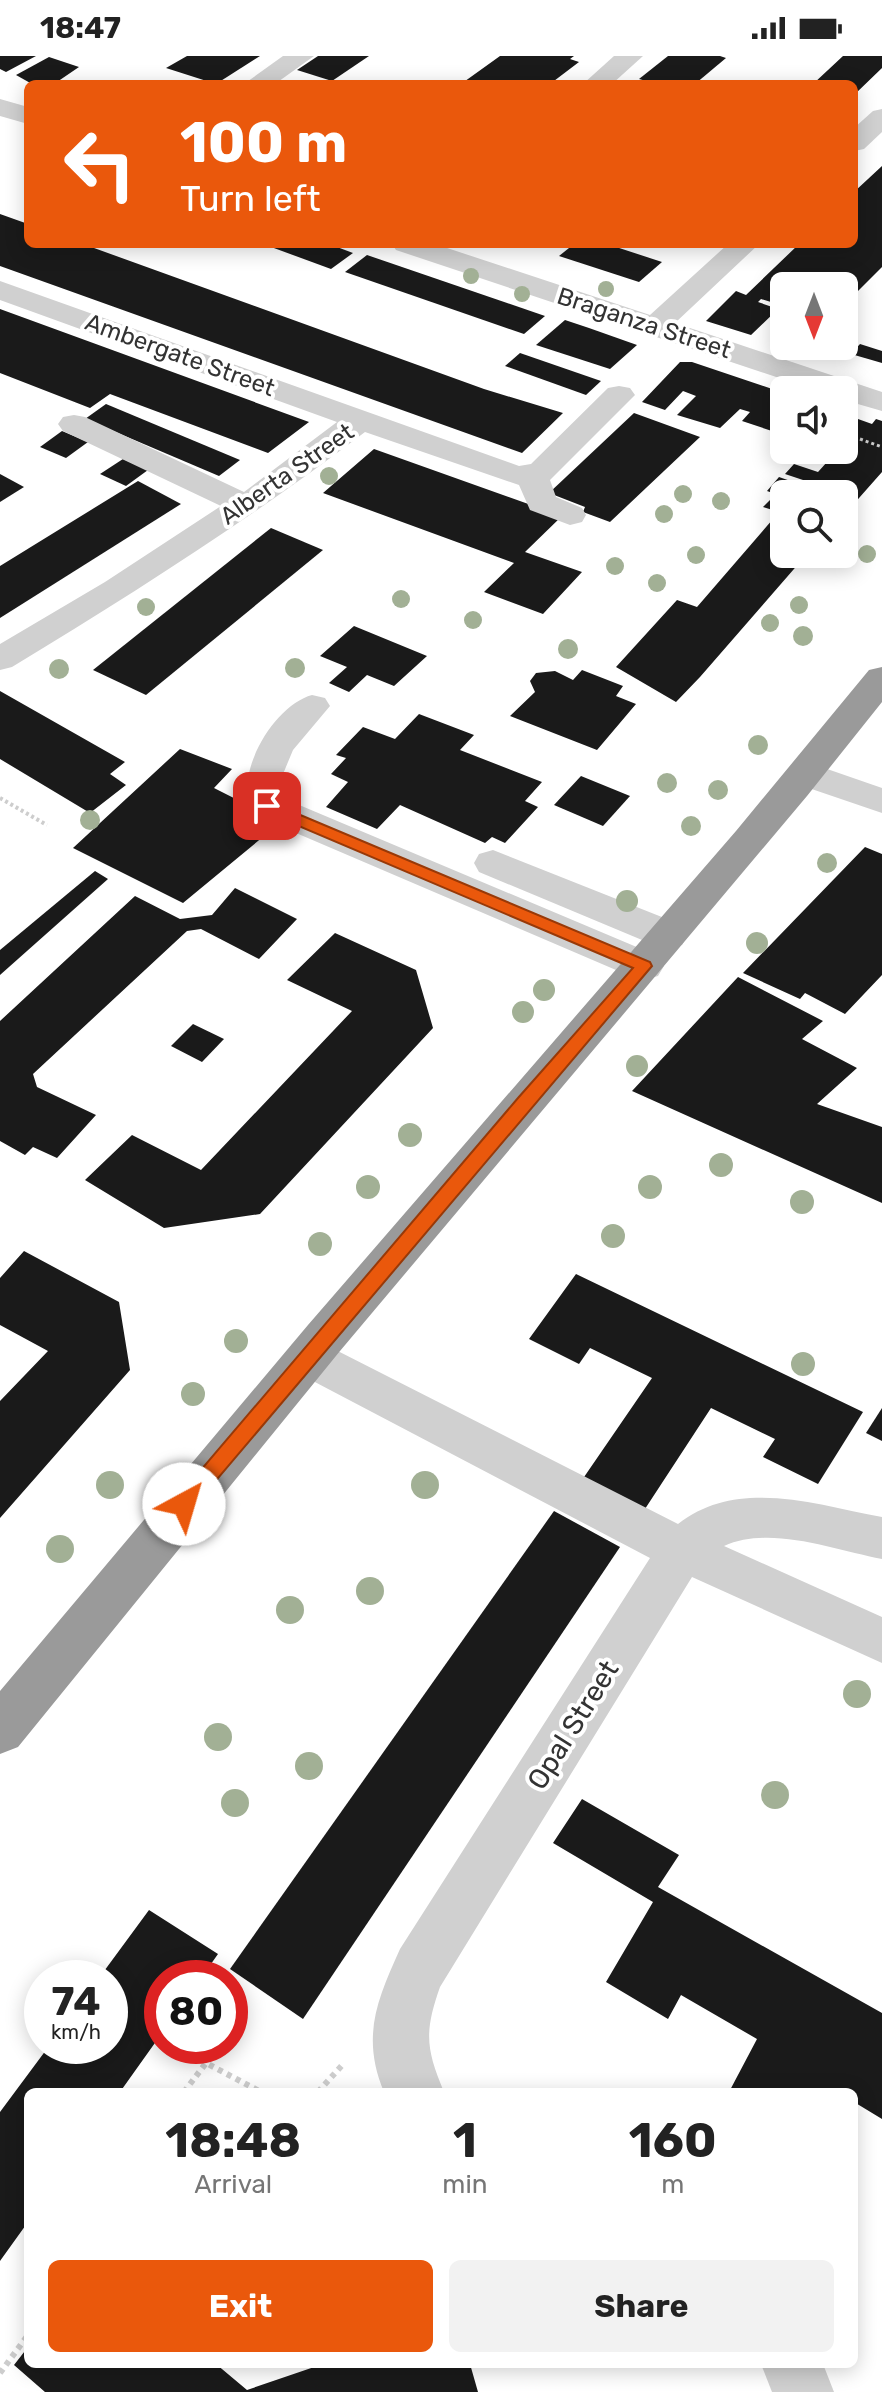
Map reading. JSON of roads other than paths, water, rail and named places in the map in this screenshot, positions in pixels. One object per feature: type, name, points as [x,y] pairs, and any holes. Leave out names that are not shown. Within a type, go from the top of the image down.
[{"type":"highway","points":[[0,1730],[221,1458],[807,774],[882,678]]},
{"type":"street","points":[[263,80],[301,56]]},
{"type":"street","points":[[601,80],[630,56]]},
{"type":"street","points":[[0,107],[24,115]]},
{"type":"street","points":[[858,139],[882,117]]},
{"type":"street","name":"Braganza Street","points":[[418,248],[882,402]]},
{"type":"street","points":[[654,327],[741,248]]},
{"type":"street","name":"Ambergate Street","points":[[0,290],[359,421]]},
{"type":"street","points":[[570,515],[542,503],[532,475],[541,472],[619,395]]},
{"type":"street","name":"Alberta Street","points":[[0,659],[117,589],[245,505],[359,421],[517,476],[532,475]]},
{"type":"street","points":[[74,424],[245,505]]},
{"type":"street","points":[[312,706],[277,745],[264,774],[267,806],[656,951]]},
{"type":"street","points":[[807,774],[882,801]]},
{"type":"street","points":[[493,863],[656,951]]},
{"type":"street","points":[[308,1357],[682,1550],[882,1641]]},
{"type":"street","name":"Opal Street","points":[[413,2088],[402,2060],[401,2015],[420,1968],[682,1550],[696,1536],[713,1526],[749,1517],[770,1517],[882,1538]]},
{"type":"street","points":[[794,2368],[803,2392]]}]
